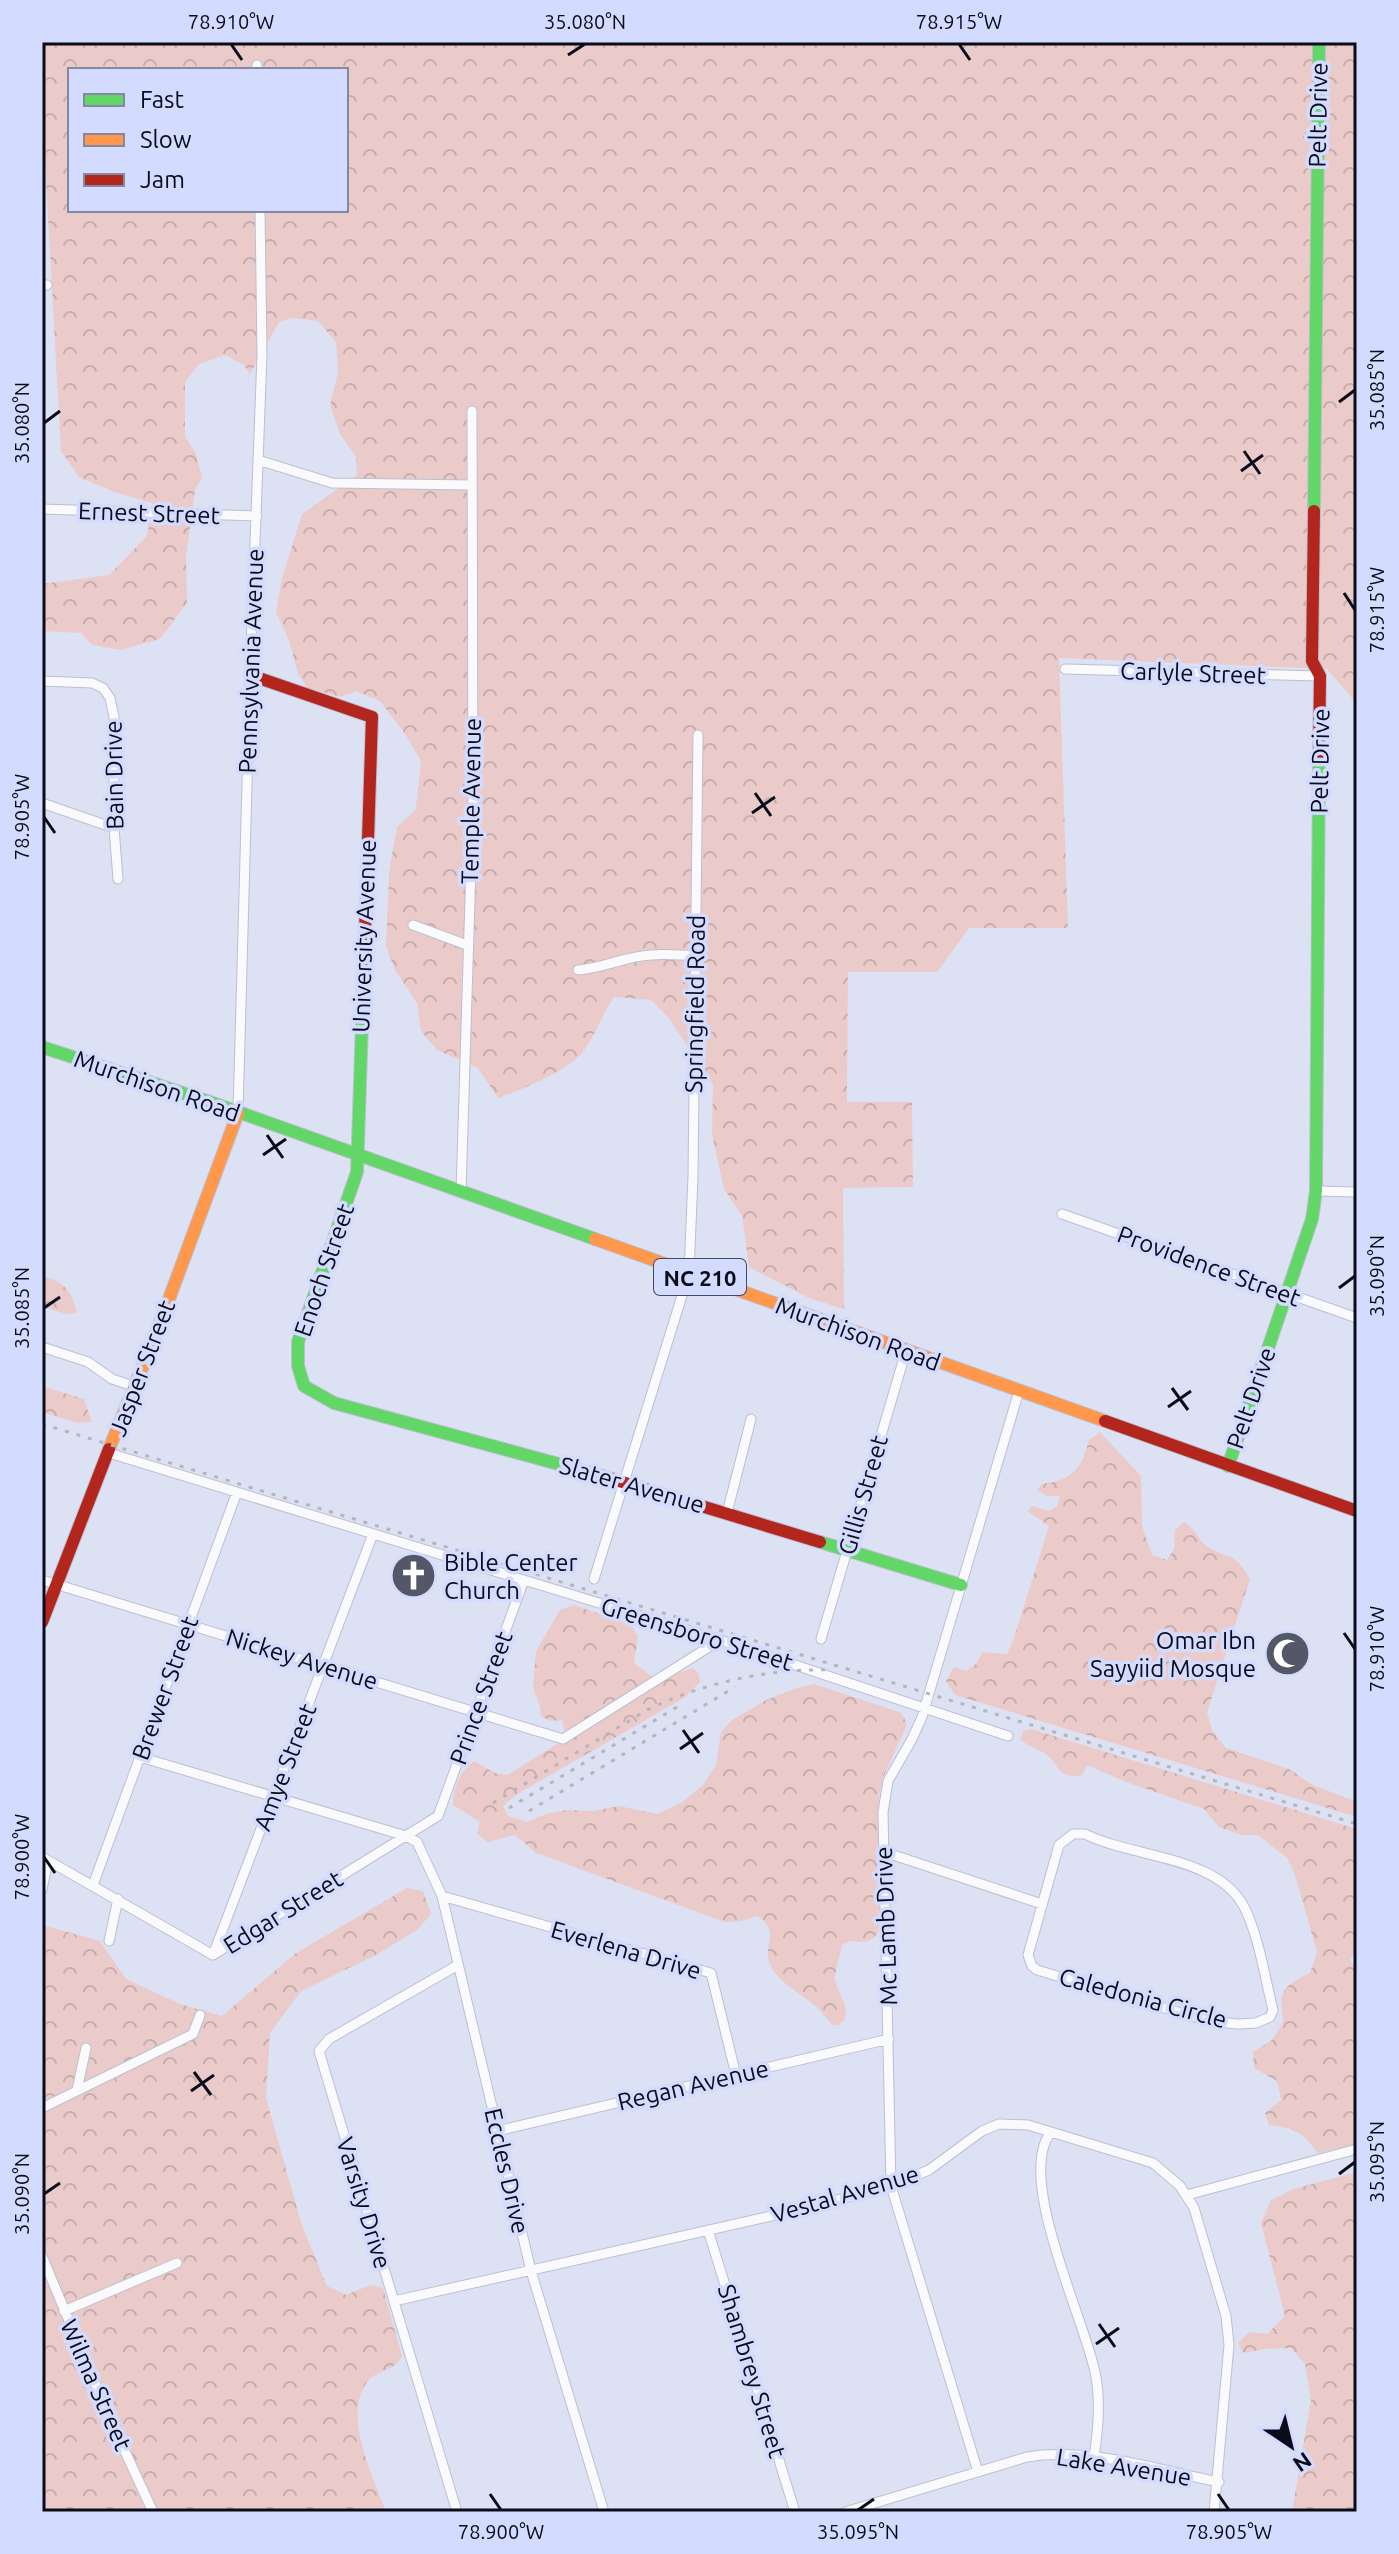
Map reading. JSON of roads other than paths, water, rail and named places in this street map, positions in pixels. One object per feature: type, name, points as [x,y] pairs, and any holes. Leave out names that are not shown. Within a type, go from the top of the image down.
[{"type":"street","name":"Pelt Drive","points":[[1228,1466],[1312,1219],[1316,1191],[1320,676],[1312,661],[1319,43]]},
{"type":"street","name":"Pennsylvania Avenue","points":[[238,1113],[262,355],[260,212]]},
{"type":"street","name":"Temple Avenue","points":[[461,1192],[473,801],[472,411]]},
{"type":"street","points":[[258,460],[332,483],[471,485]]},
{"type":"street","name":"Ernest Street","points":[[42,509],[257,516]]},
{"type":"street","name":"Carlyle Street","points":[[1065,669],[1320,676]]},
{"type":"street","name":"University Avenue","points":[[250,675],[372,717],[357,1155]]},
{"type":"street","name":"Bain Drive","points":[[42,681],[92,683],[103,688],[110,698],[114,717],[114,828],[118,879]]},
{"type":"street","name":"Springfield Road","points":[[594,1579],[689,1273],[698,735]]},
{"type":"street","points":[[42,803],[114,828]]},
{"type":"street","points":[[413,925],[467,945]]},
{"type":"street","points":[[578,970],[660,953],[696,956]]},
{"type":"street","name":"Murchison Road","points":[[42,1047],[238,1113],[1357,1511]]},
{"type":"street","name":"Jasper Street","points":[[42,1622],[82,1514],[136,1387],[238,1113]]},
{"type":"street","name":"Enoch Street","points":[[304,1386],[298,1366],[298,1342],[357,1172],[357,1155]]},
{"type":"street","points":[[1316,1191],[1357,1192]]},
{"type":"street","name":"Providence Street","points":[[1062,1214],[1357,1318]]},
{"type":"street","points":[[42,1347],[88,1362],[112,1379],[136,1387]]},
{"type":"street","name":"Gillis Street","points":[[821,1639],[906,1351]]},
{"type":"street","name":"Slater Avenue","points":[[304,1386],[334,1403],[623,1482],[961,1585]]},
{"type":"street","name":"Mc Lamb Drive","points":[[978,2472],[891,2186],[883,1812],[888,1781],[912,1739],[924,1709],[1019,1391]]},
{"type":"street","points":[[727,1513],[751,1419]]},
{"type":"street","name":"Greensboro Street","points":[[109,1453],[720,1640],[1008,1736]]},
{"type":"street","name":"Brewer Street","points":[[93,1885],[237,1492]]},
{"type":"street","name":"Amye Street","points":[[213,1955],[373,1534]]},
{"type":"street","name":"Nickey Avenue","points":[[42,1580],[563,1739],[720,1640]]},
{"type":"street","name":"Prince Street","points":[[438,1816],[524,1580]]},
{"type":"street","points":[[140,1757],[406,1836]]},
{"type":"street","name":"Edgar Street","points":[[45,1859],[213,1955],[438,1816]]},
{"type":"street","name":"Caledonia Circle","points":[[1073,1834],[1085,1834],[1215,1876],[1233,1891],[1247,1911],[1272,2013],[1266,2020],[1256,2023],[1220,2023],[1037,1970],[1028,1955],[1042,1904],[1059,1845],[1073,1834]]},
{"type":"street","name":"Eccles Drive","points":[[406,1836],[417,1842],[442,1896],[531,2271],[604,2512]]},
{"type":"street","points":[[884,1852],[1042,1904]]},
{"type":"street","points":[[42,1889],[45,1859]]},
{"type":"street","name":"Everlena Drive","points":[[442,1896],[711,1973],[736,2075]]},
{"type":"street","points":[[109,1941],[118,1899]]},
{"type":"street","name":"Varsity Drive","points":[[457,2512],[319,2051],[329,2039],[458,1965]]},
{"type":"street","points":[[42,2108],[193,2034],[200,2015]]},
{"type":"street","name":"Regan Avenue","points":[[497,2131],[889,2039]]},
{"type":"street","points":[[77,2090],[86,2048]]},
{"type":"street","name":"Vestal Avenue","points":[[394,2301],[891,2186],[929,2170],[972,2137],[993,2126],[1017,2123],[1153,2163],[1172,2177],[1187,2195],[1196,2213],[1228,2328],[1219,2482],[1214,2512]]},
{"type":"street","points":[[1051,2132],[1042,2157],[1041,2190],[1096,2374],[1098,2410],[1094,2458]]},
{"type":"street","points":[[1187,2195],[1357,2149]]},
{"type":"street","name":"Shambrey Street","points":[[708,2230],[795,2512]]},
{"type":"street","name":"Wilma Street","points":[[42,2256],[153,2512]]},
{"type":"street","points":[[64,2311],[177,2263]]},
{"type":"street","name":"Lake Avenue","points":[[845,2512],[1045,2454],[1094,2458],[1219,2482]]},
{"type":"railway","points":[[42,1424],[1357,1824]]},
{"type":"railway","points":[[493,1803],[668,1700],[737,1679],[784,1672],[831,1670]]},
{"type":"railway","points":[[529,1811],[735,1687]]},
{"type":"railway","points":[[509,1808],[677,1707]]},
{"type":"place","name":"Bible Center Church","points":[[413,1576]]},
{"type":"place","name":"Omar Ibn Sayyiid Mosque","points":[[1287,1654]]}]
